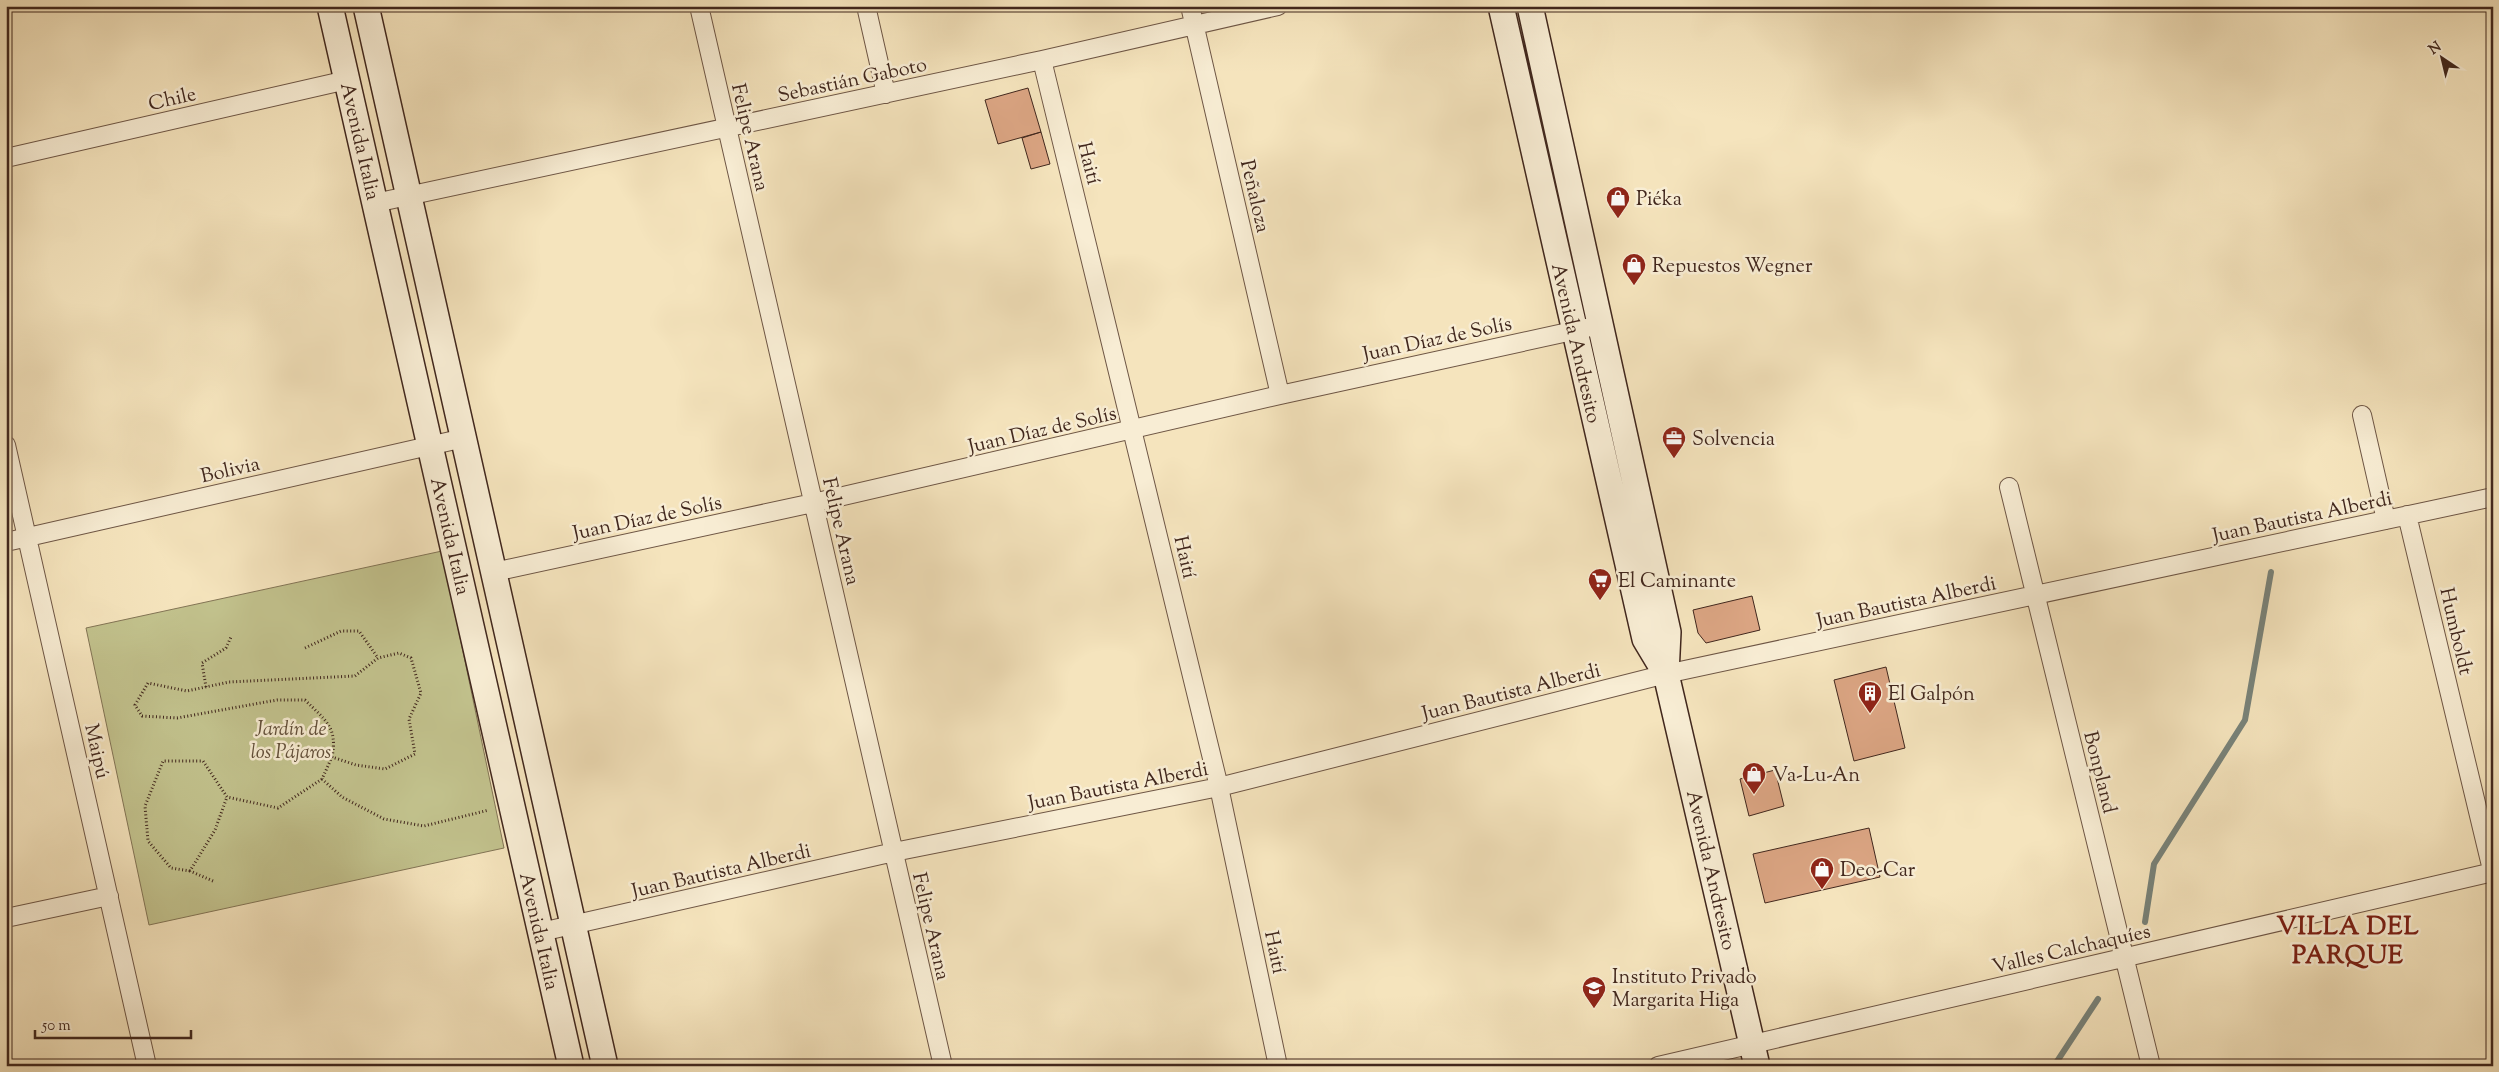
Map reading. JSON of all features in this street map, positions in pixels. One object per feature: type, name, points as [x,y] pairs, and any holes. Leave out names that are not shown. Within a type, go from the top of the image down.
[{"type":"main road","name":"Avenida Italia","points":[[330,6],[571,1066]]},
{"type":"main road","name":"Avenida Italia","points":[[366,6],[606,1066]]},
{"type":"main road","name":"Avenida Andresito","points":[[1500,6],[1645,639],[1666,674]]},
{"type":"main road","name":"Avenida Andresito","points":[[1530,6],[1668,632],[1666,674],[1754,1055]]},
{"type":"street","name":"Felipe Arana","points":[[699,6],[943,1066]]},
{"type":"street","points":[[866,6],[886,94]]},
{"type":"street","name":"Peñaloza","points":[[1190,6],[1280,395]]},
{"type":"street","name":"Sebastián Gaboto","points":[[375,203],[1042,60],[1278,6]]},
{"type":"street","name":"Haití","points":[[1042,60],[1134,430],[1219,787],[1278,1066]]},
{"type":"street","name":"Chile","points":[[6,158],[348,80]]},
{"type":"street","name":"Juan Díaz de Solís","points":[[494,572],[813,503],[1280,395],[1600,325]]},
{"type":"street","points":[[2362,415],[2386,520]]},
{"type":"street","name":"Bolivia","points":[[6,542],[464,438]]},
{"type":"street","name":"Maipú","points":[[6,445],[148,1066]]},
{"type":"street","name":"Bonpland","points":[[2009,487],[2151,1066]]},
{"type":"street","name":"Juan Bautista Alberdi","points":[[541,932],[894,852],[1219,787],[1666,674],[2493,497]]},
{"type":"street","name":"Humboldt","points":[[2407,516],[2493,873]]},
{"type":"street","name":"Valles Calchaquíes","points":[[1658,1066],[1754,1055],[2125,958],[2493,873]]},
{"type":"street","points":[[6,918],[109,896]]},
{"type":"path","points":[[305,648],[341,631],[359,631],[378,658]]},
{"type":"path","points":[[206,687],[202,663],[226,648],[231,637]]},
{"type":"path","points":[[212,881],[190,871],[171,868],[148,840],[145,806],[162,761],[204,761],[227,797],[278,808],[322,779],[332,757],[336,740],[326,720],[305,700],[277,700],[177,718],[142,716],[135,705],[148,683],[187,692],[228,682],[355,676],[378,658],[400,653],[411,658],[421,693],[409,719],[415,754],[385,769],[356,765],[332,757]]},
{"type":"path","points":[[322,779],[342,797],[384,819],[424,826],[512,804]]},
{"type":"path","points":[[190,871],[215,830],[227,797]]},
{"type":"green space","name":"Jardín de los Pájaros","points":[[442,551],[504,848],[149,925],[86,628]]},
{"type":"building","points":[[1028,88],[1041,132],[998,144],[985,100]]},
{"type":"building","points":[[1041,132],[1050,164],[1031,169],[1022,138]]},
{"type":"building","points":[[1752,596],[1760,630],[1706,643],[1698,633],[1693,610]]},
{"type":"building","name":"El Galpón","points":[[1886,667],[1905,748],[1854,761],[1834,680]]},
{"type":"building","points":[[1775,770],[1784,806],[1749,816],[1740,779]]},
{"type":"building","points":[[1869,828],[1880,877],[1765,903],[1753,854]]},
{"type":"waterway","points":[[2145,922],[2154,864],[2245,720],[2271,572]]},
{"type":"waterway","points":[[2054,1066],[2098,999]]},
{"type":"place","name":"Piéka","points":[[1618,219]]},
{"type":"place","name":"Repuestos Wegner","points":[[1634,286]]},
{"type":"place","name":"Solvencia","points":[[1674,459]]},
{"type":"place","name":"El Caminante","points":[[1600,601]]},
{"type":"place","name":"El Galpón","points":[[1870,714]]},
{"type":"place","name":"Va-Lu-An","points":[[1754,795]]},
{"type":"place","name":"Deo-Car","points":[[1822,890]]},
{"type":"place","name":"Instituto Privado Margarita Higa","points":[[1594,1009]]},
{"type":"district","name":"VILLA DEL PARQUE","points":[[2348,940]]}]
